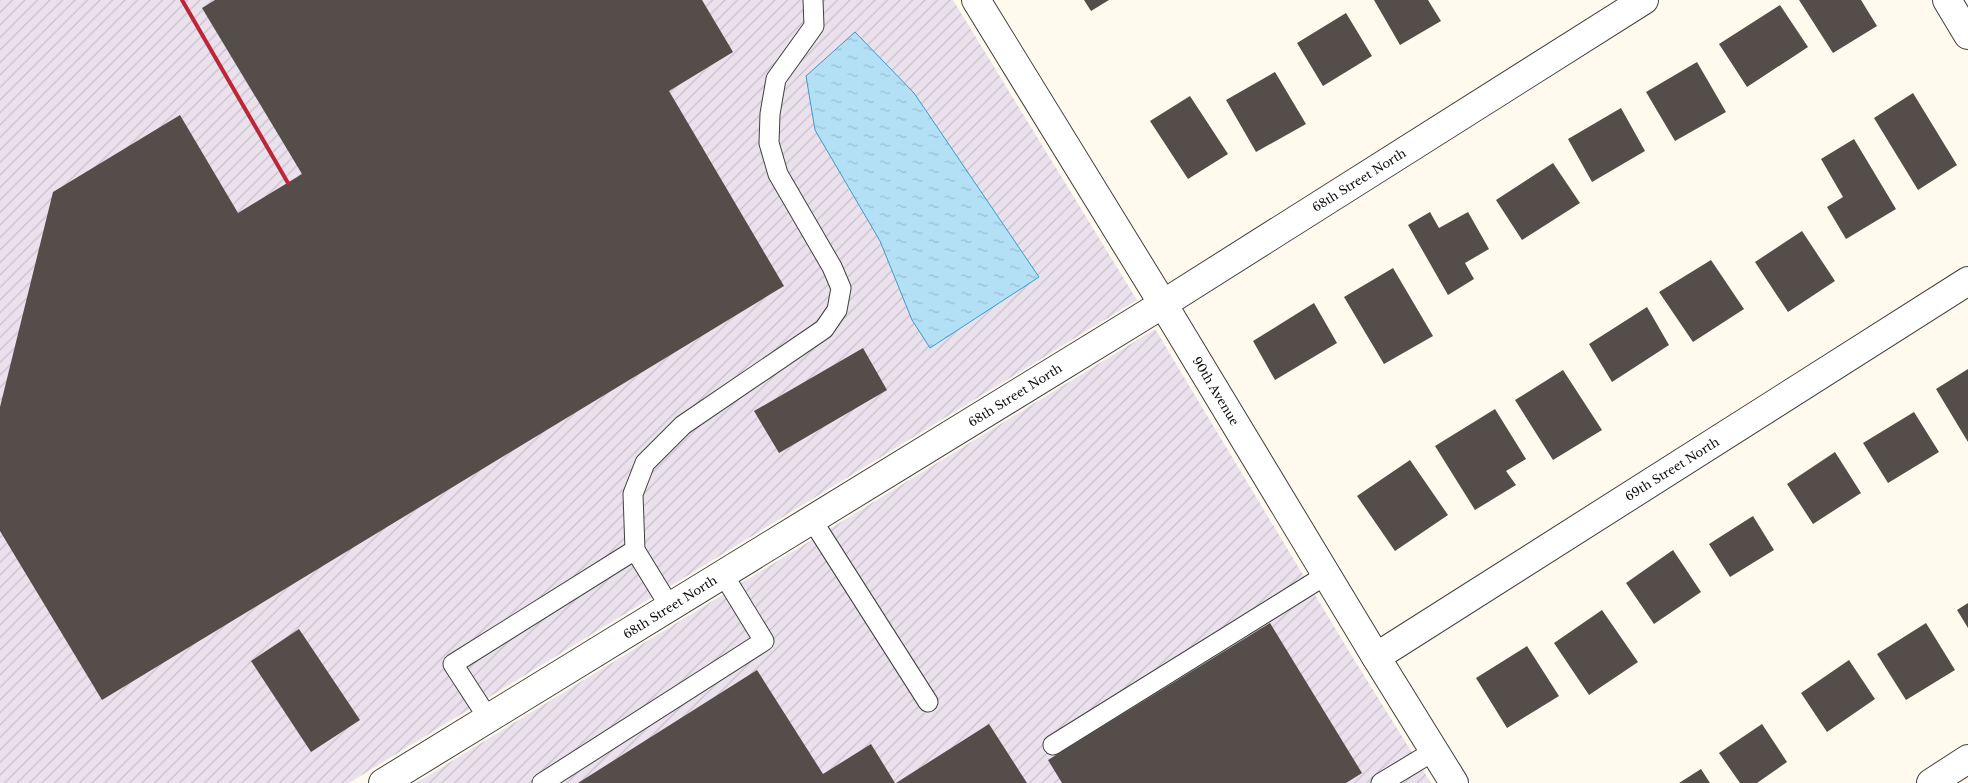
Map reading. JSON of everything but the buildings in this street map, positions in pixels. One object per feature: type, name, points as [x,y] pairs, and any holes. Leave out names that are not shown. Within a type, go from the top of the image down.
[{"type":"street","name":"90th Avenue","points":[[976,0],[1454,783]]},
{"type":"street","name":"68th Street North","points":[[383,783],[1163,304],[1644,0]]},
{"type":"street","points":[[1946,0],[1968,34]]},
{"type":"street","name":"69th Street North","points":[[1376,657],[1968,281]]},
{"type":"street","points":[[1931,783],[1968,759]]},
{"type":"lane","points":[[670,607],[635,550],[633,494],[645,463],[683,426],[824,329],[837,310],[841,288],[832,267],[778,174],[769,143],[770,114],[776,79],[814,26],[814,0]]},
{"type":"lane","points":[[812,520],[928,702]]},
{"type":"lane","points":[[488,718],[453,664],[635,550]]},
{"type":"lane","points":[[542,783],[764,641],[722,574]]},
{"type":"lane","points":[[1053,745],[1326,575]]},
{"type":"lane","points":[[1381,783],[1434,751]]},
{"type":"shaded area","points":[[0,0],[953,0],[1137,300],[349,783],[0,783]],"holes":[[[815,130],[1039,277],[912,320],[880,241]]]},
{"type":"shaded area","points":[[1155,329],[1350,653],[1431,783],[416,783]]},
{"type":"water","points":[[855,32],[914,93],[1039,277],[930,348],[912,320],[880,241],[815,130],[806,76]]},
{"type":"railway","points":[[182,0],[288,183]]}]
